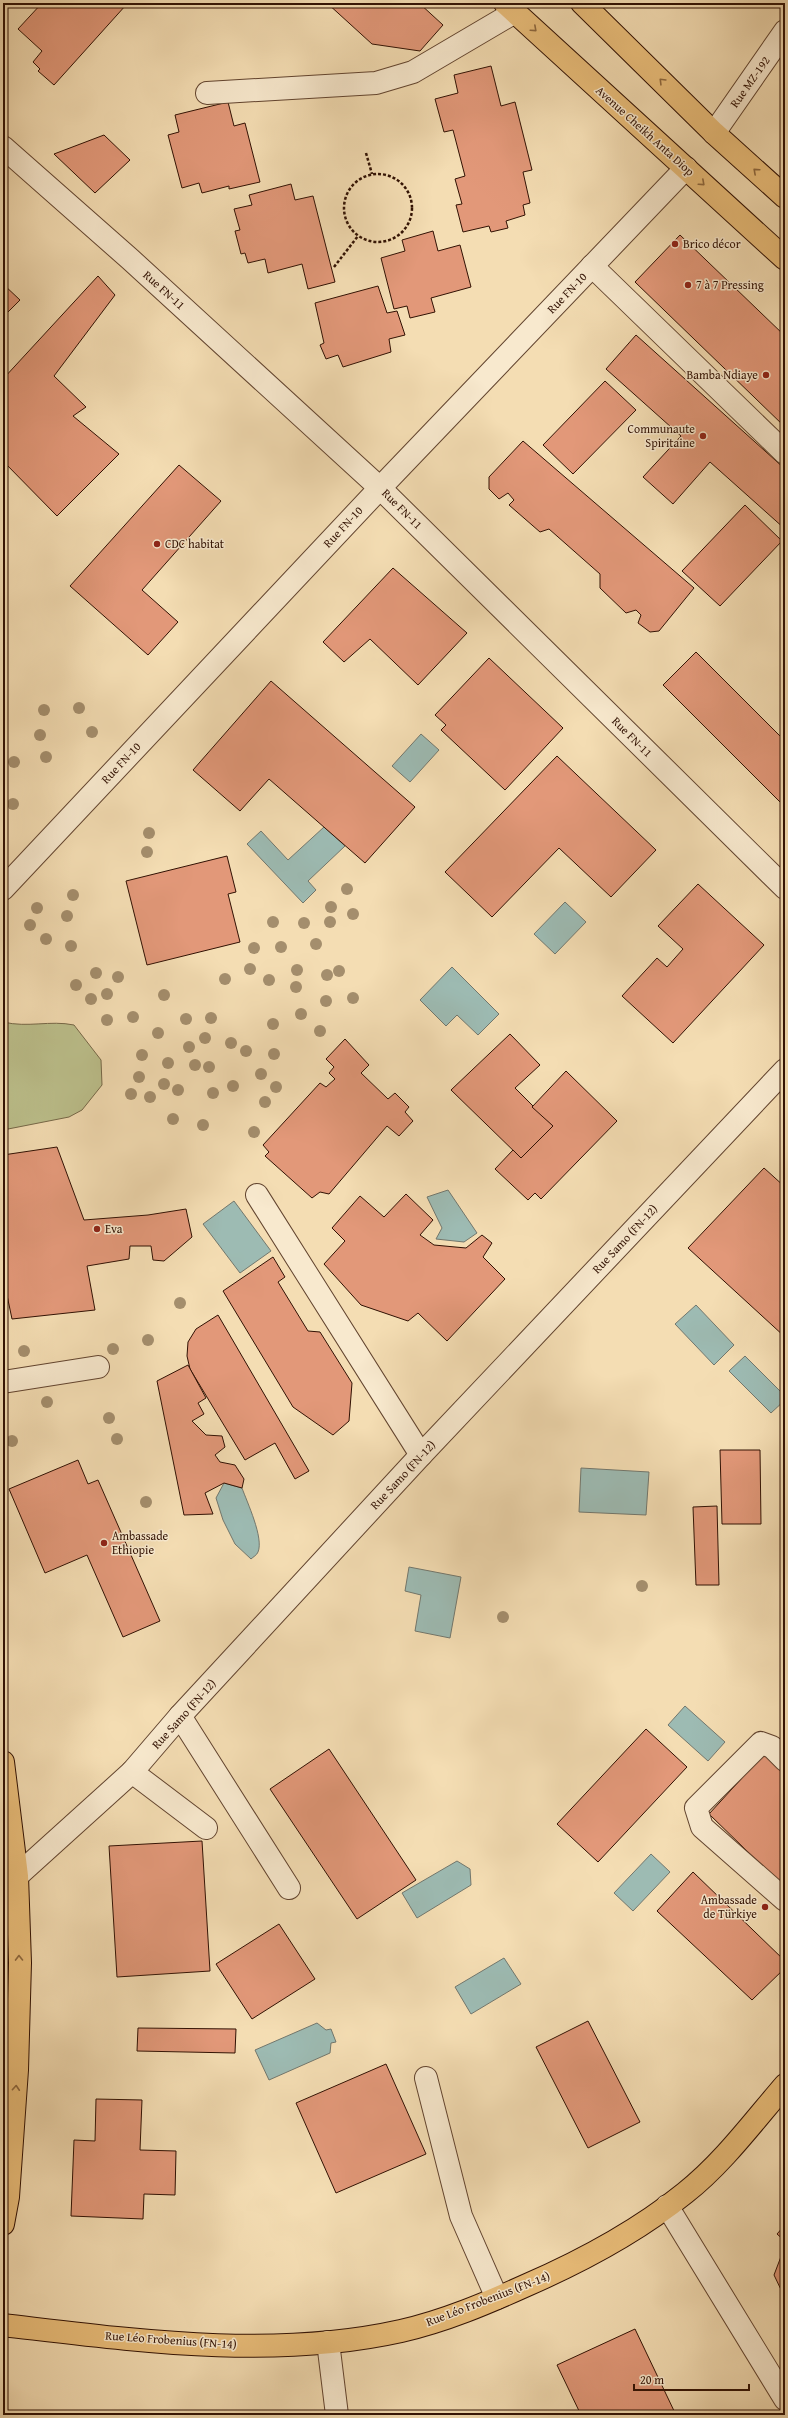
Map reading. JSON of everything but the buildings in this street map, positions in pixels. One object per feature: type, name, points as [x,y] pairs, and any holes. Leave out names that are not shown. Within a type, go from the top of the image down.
[{"type":"main road","points":[[582,3],[714,134],[785,197]]},
{"type":"main road","name":"Avenue Cheikh Anta Diop","points":[[510,8],[785,259]]},
{"type":"main road","points":[[3,1762],[17,1876],[20,1963],[17,2070],[8,2197],[3,2224]]},
{"type":"main road","name":"Rue Léo Frobenius (FN-14)","points":[[3,2325],[91,2335],[244,2346],[328,2342],[401,2331],[444,2319],[557,2272],[642,2224],[686,2193],[725,2154],[785,2085]]},
{"type":"street","points":[[207,94],[376,83],[413,72],[510,8]]},
{"type":"street","name":"Rue MZ-192","points":[[714,134],[785,31]]},
{"type":"street","name":"Rue FN-11","points":[[3,147],[130,259],[380,488],[785,888]]},
{"type":"street","name":"Rue FN-10","points":[[3,889],[380,488],[686,168]]},
{"type":"street","points":[[592,266],[785,453]]},
{"type":"street","name":"Rue Samo (FN-12)","points":[[17,1876],[132,1772],[180,1716],[421,1455],[785,1070]]},
{"type":"street","points":[[257,1195],[421,1455]]},
{"type":"street","points":[[3,1382],[98,1367]]},
{"type":"street","points":[[180,1716],[289,1888]]},
{"type":"street","points":[[785,1760],[772,1747],[761,1743],[696,1808],[702,1828],[785,1900]]},
{"type":"street","points":[[132,1772],[206,1828]]},
{"type":"street","points":[[426,2078],[461,2216],[497,2298]]},
{"type":"street","points":[[667,2206],[785,2399]]},
{"type":"street","points":[[328,2342],[337,2415]]},
{"type":"path","points":[[366,153],[372,174]]},
{"type":"path","points":[[372,174],[388,176],[403,185],[411,200],[411,217],[403,232],[388,241],[371,242],[358,236],[346,221],[344,204],[353,185],[372,174]]},
{"type":"path","points":[[334,267],[358,236]]},
{"type":"green space","points":[[3,1022],[12,1024],[56,1023],[74,1025],[101,1060],[102,1085],[82,1110],[69,1117],[3,1130]]},
{"type":"water","points":[[421,734],[439,750],[410,782],[392,766]]},
{"type":"water","points":[[324,827],[345,846],[308,881],[316,890],[303,903],[247,844],[261,831],[288,860]]},
{"type":"water","points":[[565,902],[586,922],[555,954],[534,934]]},
{"type":"water","points":[[452,967],[499,1014],[478,1035],[457,1015],[446,1026],[420,1000]]},
{"type":"water","points":[[448,1190],[477,1233],[464,1242],[436,1239],[442,1228],[427,1197]]},
{"type":"water","points":[[234,1201],[271,1251],[240,1273],[203,1224]]},
{"type":"water","points":[[696,1305],[734,1345],[714,1365],[675,1324]]},
{"type":"water","points":[[745,1356],[785,1396],[785,1400],[771,1413],[729,1371]]},
{"type":"water","points":[[581,1468],[649,1472],[646,1515],[579,1512]]},
{"type":"water","points":[[224,1483],[242,1488],[251,1511],[257,1529],[259,1546],[256,1555],[251,1559],[235,1544],[223,1520],[216,1498]]},
{"type":"water","points":[[409,1567],[461,1577],[450,1638],[415,1631],[421,1595],[405,1591]]},
{"type":"water","points":[[685,1706],[725,1742],[708,1761],[668,1725]]},
{"type":"water","points":[[651,1854],[670,1872],[633,1911],[614,1893]]},
{"type":"water","points":[[457,1861],[470,1869],[471,1885],[417,1918],[402,1893]]},
{"type":"water","points":[[504,1958],[521,1984],[471,2014],[455,1987]]},
{"type":"water","points":[[317,2023],[326,2030],[331,2029],[336,2042],[331,2043],[330,2053],[269,2080],[255,2050]]},
{"type":"place","name":"Brico décor","points":[[675,244]]},
{"type":"place","name":"7 à 7 Pressing","points":[[688,285]]},
{"type":"place","name":"Bamba Ndiaye","points":[[766,375]]},
{"type":"place","name":"Communaute Spiritaine","points":[[703,436]]},
{"type":"place","name":"CDC habitat","points":[[157,544]]},
{"type":"place","name":"Eva","points":[[97,1229]]},
{"type":"place","name":"Ambassade Ethiopie","points":[[104,1543]]},
{"type":"place","name":"Ambassade de Türkiye","points":[[765,1907]]}]
